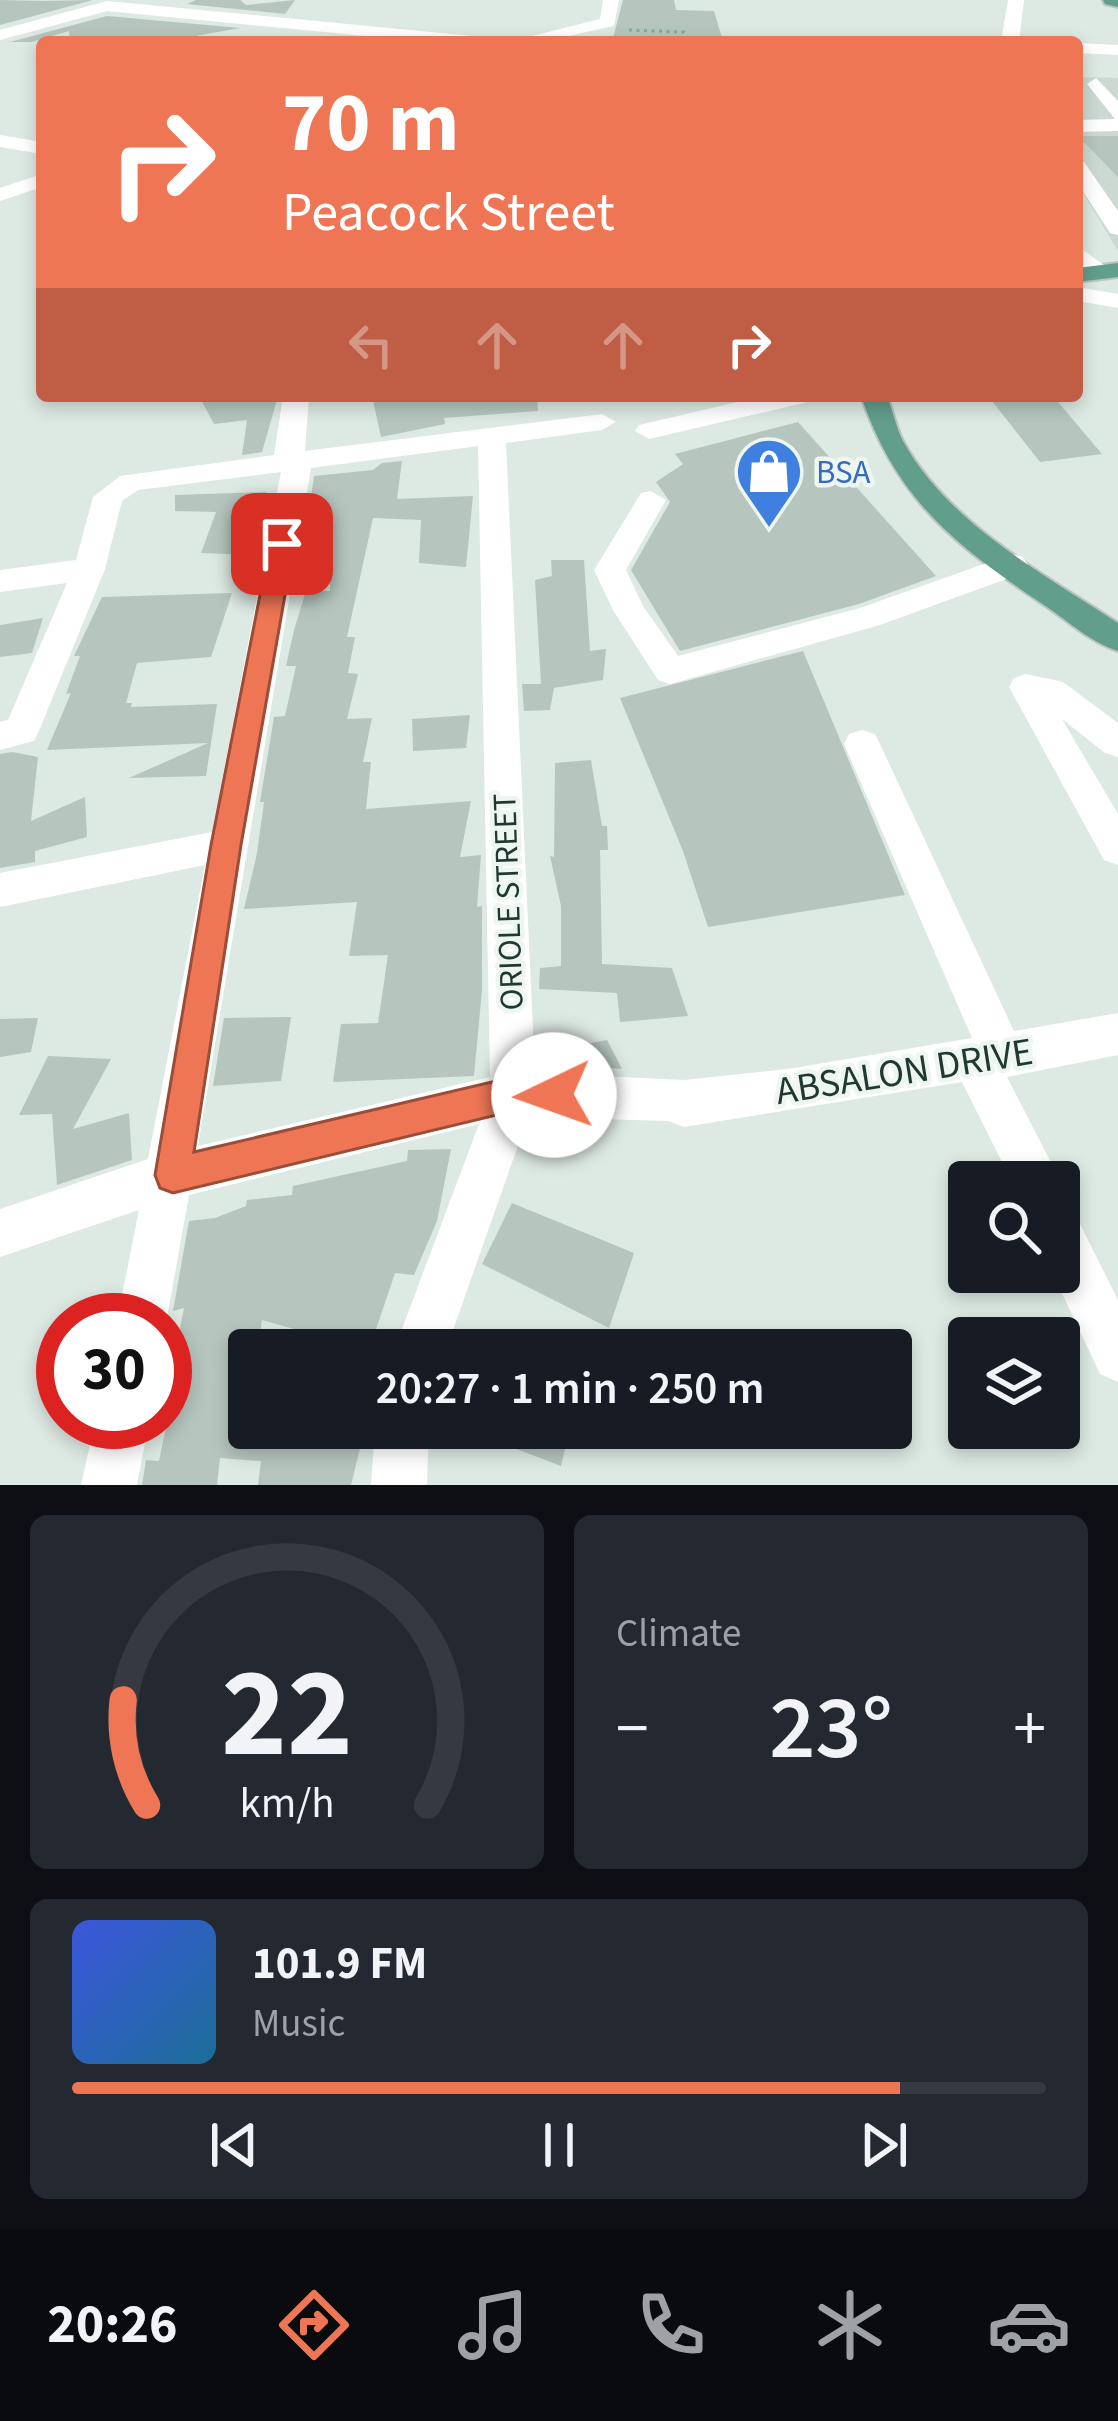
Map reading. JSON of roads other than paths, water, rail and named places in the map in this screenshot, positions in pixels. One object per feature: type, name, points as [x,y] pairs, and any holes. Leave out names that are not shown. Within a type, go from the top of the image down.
[{"type":"main road","points":[[876,402],[889,440],[930,499],[1012,565],[1118,639]]},
{"type":"street","points":[[544,36],[608,22],[611,0]]},
{"type":"street","points":[[1011,36],[1016,0]]},
{"type":"street","points":[[0,34],[107,6],[270,32],[355,36]]},
{"type":"street","points":[[1083,48],[1118,50]]},
{"type":"street","points":[[1096,84],[1118,114]]},
{"type":"street","points":[[1083,126],[1118,125]]},
{"type":"street","points":[[0,130],[36,135]]},
{"type":"street","points":[[0,141],[36,147]]},
{"type":"street","points":[[1083,175],[1118,228]]},
{"type":"street","points":[[0,195],[36,182]]},
{"type":"street","points":[[1083,295],[1118,302]]},
{"type":"street","points":[[149,1293],[173,1175],[293,458],[296,402]]},
{"type":"street","points":[[649,431],[772,402]]},
{"type":"street","points":[[0,736],[21,731],[89,569],[107,496],[130,482],[602,422]]},
{"type":"street","name":"ORIOLE STREET","points":[[428,1329],[513,1094],[492,439]]},
{"type":"street","points":[[651,500],[610,570],[629,610],[670,671],[868,617],[1012,565]]},
{"type":"street","points":[[0,581],[89,569]]},
{"type":"street","points":[[1118,743],[1051,691],[1026,687],[1118,849]]},
{"type":"street","points":[[862,744],[933,898],[1029,1161]]},
{"type":"street","points":[[0,890],[226,845]]},
{"type":"street","name":"ABSALON DRIVE","points":[[0,1233],[173,1175],[513,1094],[683,1099],[788,1090],[1118,1034]]},
{"type":"street","points":[[1080,1277],[1118,1356]]},
{"type":"street","points":[[110,1485],[117,1449]]},
{"type":"street","points":[[399,1485],[401,1449]]},
{"type":"place","name":"BSA","points":[[769,530]]}]
